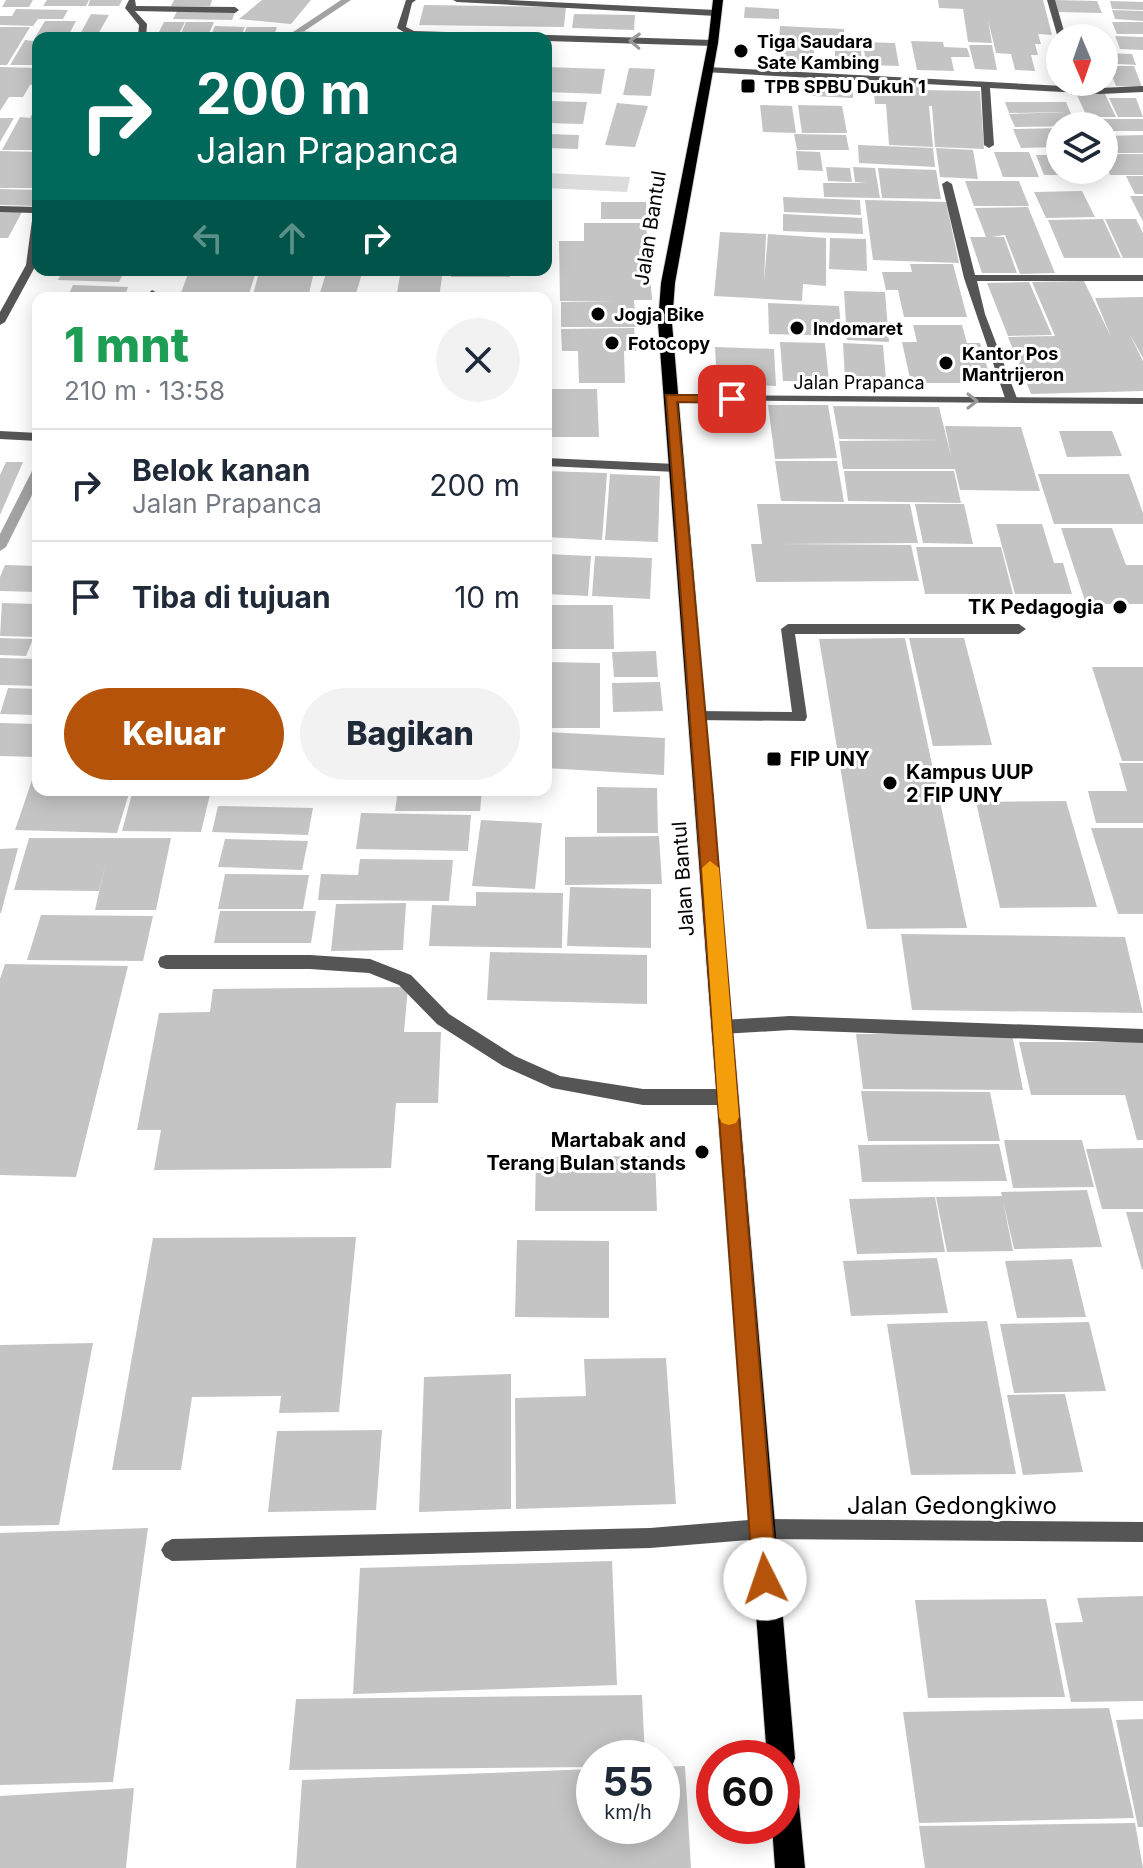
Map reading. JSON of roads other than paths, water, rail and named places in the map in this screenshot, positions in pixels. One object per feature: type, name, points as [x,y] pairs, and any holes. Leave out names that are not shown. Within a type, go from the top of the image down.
[{"type":"main road","name":"Jalan Bantul","points":[[717,6],[713,43],[668,283],[665,323],[779,1740]]},
{"type":"main road","points":[[788,1844],[790,1868]]},
{"type":"street","points":[[408,32],[401,28],[408,2],[412,0]]},
{"type":"street","points":[[457,0],[717,6]]},
{"type":"street","points":[[1051,0],[1058,24]]},
{"type":"street","points":[[131,4],[235,10]]},
{"type":"street","points":[[131,4],[143,24],[142,32]]},
{"type":"street","points":[[552,38],[713,43]]},
{"type":"street","points":[[707,70],[1100,91],[1143,89]]},
{"type":"street","points":[[985,85],[989,145]]},
{"type":"street","points":[[947,184],[969,278],[1012,401]]},
{"type":"street","points":[[0,209],[32,211]]},
{"type":"street","points":[[0,322],[31,265],[32,257]]},
{"type":"street","points":[[969,278],[1143,278]]},
{"type":"street","name":"Jalan Prapanca","points":[[670,398],[1143,401]]},
{"type":"street","points":[[0,435],[32,437]]},
{"type":"street","points":[[552,462],[676,468]]},
{"type":"street","points":[[698,716],[800,717],[788,629],[1019,629]]},
{"type":"street","points":[[166,962],[310,962],[370,966],[405,980],[443,1019],[509,1061],[558,1083],[643,1097],[727,1097]]},
{"type":"street","points":[[722,1027],[790,1023],[1143,1036]]},
{"type":"street","name":"Jalan Gedongkiwo","points":[[172,1550],[650,1538],[761,1529],[1143,1532]]},
{"type":"waterway","points":[[297,32],[347,0]]},
{"type":"waterway","points":[[0,547],[32,483]]},
{"type":"place","name":"Tiga Saudara Sate Kambing","points":[[741,51]]},
{"type":"place","name":"TPB SPBU Dukuh 1","points":[[748,86]]},
{"type":"place","name":"Jogja Bike","points":[[598,314]]},
{"type":"place","name":"Indomaret","points":[[797,328]]},
{"type":"place","name":"Fotocopy","points":[[612,343]]},
{"type":"place","name":"Kantor Pos Mantrijeron","points":[[946,363]]},
{"type":"place","name":"TK Pedagogia","points":[[1120,607]]},
{"type":"place","name":"FIP UNY","points":[[774,759]]},
{"type":"place","name":"Kampus UUP 2 FIP UNY","points":[[890,783]]},
{"type":"place","name":"Martabak and Terang Bulan stands","points":[[702,1152]]}]
